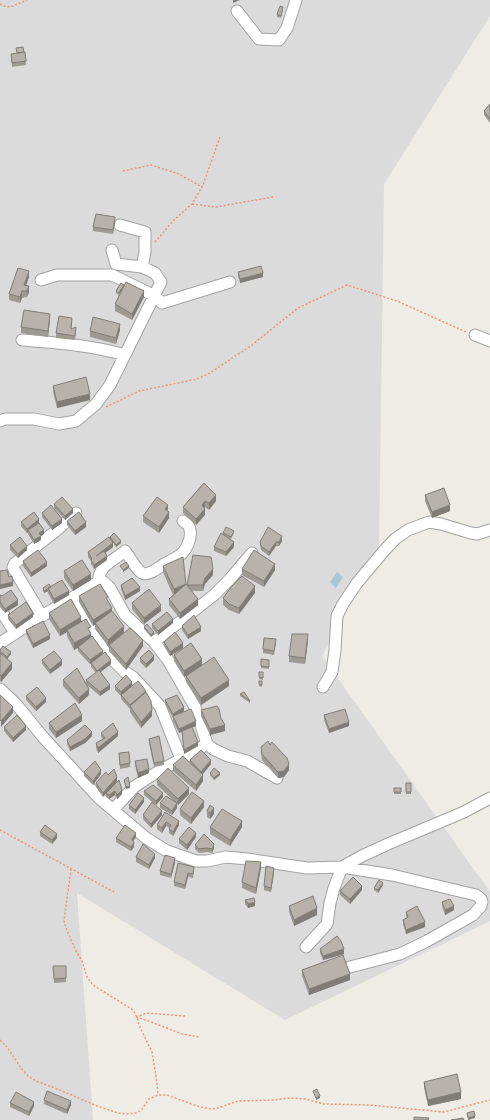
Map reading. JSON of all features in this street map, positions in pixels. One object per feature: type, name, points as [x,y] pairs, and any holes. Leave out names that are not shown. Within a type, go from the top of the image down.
[{"type":"street","points":[[237,11],[259,39],[279,40],[287,28],[296,0]]},
{"type":"street","points":[[120,225],[145,232],[145,252],[142,267]]},
{"type":"street","points":[[0,420],[34,420],[59,424],[76,422],[96,404],[110,385],[161,282],[155,273],[142,267],[116,264],[112,250]]},
{"type":"street","points":[[41,280],[57,275],[112,275],[155,296],[162,303],[230,282]]},
{"type":"street","points":[[475,335],[490,341]]},
{"type":"street","points":[[22,340],[66,343],[104,349],[125,355]]},
{"type":"street","points":[[42,616],[15,571],[14,566],[76,513]]},
{"type":"street","points":[[99,582],[99,576],[104,566],[125,551],[137,569],[146,574],[180,556],[188,544],[190,532],[188,526],[183,520]]},
{"type":"street","points":[[323,687],[332,672],[337,616],[357,583],[395,539],[408,530],[429,522],[478,534],[490,530]]},
{"type":"street","points":[[154,642],[214,595],[252,554]]},
{"type":"street","points":[[0,643],[88,587],[99,582],[104,582],[125,615],[154,642],[168,660],[195,707],[207,744],[213,749],[228,756],[247,761],[277,778]]},
{"type":"street","points":[[75,596],[104,651],[125,672],[133,677],[160,706],[181,759]]},
{"type":"street","points":[[0,609],[15,634]]},
{"type":"street","points":[[0,689],[16,704],[43,737],[99,798],[146,838],[167,851],[196,861],[207,861],[226,857],[307,868],[342,867],[392,875],[476,895],[486,902],[473,915],[462,922],[412,949],[400,954],[350,967]]},
{"type":"street","points":[[113,810],[134,787],[207,744]]},
{"type":"street","points":[[306,947],[327,924],[332,895],[342,867],[388,844],[464,812],[490,798]]},
{"type":"path","points":[[0,4],[7,7],[14,6],[27,0]]},
{"type":"path","points":[[152,246],[174,220],[192,204],[202,187],[220,137]]},
{"type":"path","points":[[123,171],[150,166],[179,174],[202,187]]},
{"type":"path","points":[[192,204],[216,207],[273,197]]},
{"type":"path","points":[[103,408],[139,391],[197,379],[210,373],[252,345],[298,308],[347,285],[397,301],[475,335]]},
{"type":"path","points":[[0,830],[114,892]]},
{"type":"path","points":[[71,869],[64,921],[66,928],[82,961],[87,977],[93,985],[133,1010],[152,1052],[158,1095]]},
{"type":"path","points":[[137,1018],[146,1013],[185,1016]]},
{"type":"path","points":[[137,1018],[182,1034],[200,1037]]},
{"type":"path","points":[[0,1040],[28,1076],[36,1081],[118,1113],[131,1114],[137,1112],[142,1109],[149,1100],[158,1095],[167,1095],[200,1107],[212,1109],[238,1101],[290,1098],[305,1099],[324,1104],[370,1105],[444,1112],[490,1100]]},
{"type":"shaded area","points":[[0,0],[490,0],[490,16],[384,184],[379,549],[322,656],[490,892],[490,921],[285,1020],[77,893],[93,1120],[0,1120]]},
{"type":"water","points":[[337,572],[343,577],[336,588],[330,582]]},
{"type":"building","points":[[280,6],[283,7],[281,16],[277,14]]},
{"type":"building","points":[[23,47],[24,52],[17,53],[16,48]]},
{"type":"building","points":[[25,52],[26,61],[12,63],[11,54]]},
{"type":"building","points":[[490,104],[490,119],[484,111]]},
{"type":"building","points":[[96,214],[115,217],[113,230],[93,227]]},
{"type":"building","points":[[261,266],[263,273],[240,279],[238,272]]},
{"type":"building","points":[[18,268],[29,271],[24,285],[29,286],[27,291],[22,291],[20,297],[9,294]]},
{"type":"building","points":[[126,282],[144,291],[132,314],[115,304]]},
{"type":"building","points":[[121,283],[124,285],[119,293],[116,291]]},
{"type":"building","points":[[24,310],[50,314],[48,331],[21,327]]},
{"type":"building","points":[[59,316],[72,318],[71,329],[76,327],[75,336],[56,333]]},
{"type":"building","points":[[93,317],[120,324],[116,338],[90,331]]},
{"type":"building","points":[[86,377],[90,394],[57,402],[53,386]]},
{"type":"building","points":[[204,483],[216,495],[209,503],[205,501],[202,505],[205,509],[196,519],[183,507]]},
{"type":"building","points":[[444,488],[450,505],[432,512],[425,495]]},
{"type":"building","points":[[62,497],[73,509],[65,516],[54,504]]},
{"type":"building","points":[[157,497],[168,505],[165,509],[169,512],[159,527],[143,516]]},
{"type":"building","points":[[51,505],[62,519],[52,526],[42,513]]},
{"type":"building","points":[[34,512],[39,519],[27,529],[21,522]]},
{"type":"building","points":[[79,512],[86,522],[75,531],[67,521]]},
{"type":"building","points":[[39,523],[44,530],[39,533],[41,536],[34,540],[28,530]]},
{"type":"building","points":[[226,527],[234,531],[231,537],[223,533]]},
{"type":"building","points":[[268,527],[282,536],[279,542],[276,542],[269,552],[261,546],[260,542]]},
{"type":"building","points":[[114,533],[121,541],[116,545],[110,537]]},
{"type":"building","points":[[221,533],[234,542],[226,552],[214,547]]},
{"type":"building","points":[[20,537],[27,546],[18,554],[10,545]]},
{"type":"building","points":[[109,537],[113,543],[96,556],[104,551],[107,556],[94,565],[88,552]]},
{"type":"building","points":[[38,550],[47,562],[31,573],[23,561]]},
{"type":"building","points":[[254,550],[275,564],[264,581],[242,569]]},
{"type":"building","points":[[193,555],[211,557],[213,569],[205,578],[203,585],[187,585]]},
{"type":"building","points":[[183,557],[186,584],[174,589],[163,566]]},
{"type":"building","points":[[82,560],[91,574],[73,585],[64,571]]},
{"type":"building","points":[[126,562],[129,566],[123,570],[120,566]]},
{"type":"building","points":[[7,570],[9,577],[12,576],[13,582],[0,585],[0,571]]},
{"type":"building","points":[[242,576],[255,586],[239,608],[229,604],[223,598]]},
{"type":"building","points":[[132,578],[140,587],[125,596],[121,585]]},
{"type":"building","points":[[62,580],[69,591],[54,599],[48,588]]},
{"type":"building","points":[[49,584],[51,587],[44,591],[43,588]]},
{"type":"building","points":[[100,584],[108,597],[106,598],[112,608],[93,620],[79,596]]},
{"type":"building","points":[[186,584],[198,599],[180,613],[169,599]]},
{"type":"building","points":[[149,589],[161,605],[144,618],[132,603]]},
{"type":"building","points":[[11,590],[18,600],[5,609],[0,602],[0,595],[2,596]]},
{"type":"building","points":[[71,599],[81,617],[60,630],[49,613]]},
{"type":"building","points":[[26,602],[33,613],[16,625],[8,615]]},
{"type":"building","points":[[112,611],[124,626],[108,640],[95,623]]},
{"type":"building","points":[[167,612],[173,619],[158,631],[152,624]]},
{"type":"building","points":[[194,615],[201,627],[188,635],[182,626]]},
{"type":"building","points":[[86,619],[91,627],[88,628],[91,634],[74,643],[67,630]]},
{"type":"building","points":[[43,621],[50,635],[33,644],[26,630]]},
{"type":"building","points":[[147,624],[154,632],[151,635],[144,627]]},
{"type":"building","points":[[130,628],[143,640],[126,664],[109,645]]},
{"type":"building","points":[[175,632],[183,643],[170,652],[164,642]]},
{"type":"building","points":[[292,634],[308,634],[305,658],[289,656]]},
{"type":"building","points":[[92,636],[103,651],[90,660],[78,647]]},
{"type":"building","points":[[264,638],[276,639],[274,651],[263,649]]},
{"type":"building","points":[[191,643],[202,659],[184,671],[174,655]]},
{"type":"building","points":[[3,646],[11,652],[7,657],[0,651]]},
{"type":"building","points":[[149,650],[154,656],[146,664],[140,658]]},
{"type":"building","points":[[54,651],[62,660],[50,670],[42,660]]},
{"type":"building","points":[[105,652],[111,660],[97,671],[91,663]]},
{"type":"building","points":[[0,653],[12,663],[1,676],[0,675]]},
{"type":"building","points":[[214,657],[229,680],[201,698],[186,676]]},
{"type":"building","points":[[261,659],[269,660],[269,667],[261,666]]},
{"type":"building","points":[[77,668],[89,689],[79,698],[63,680]]},
{"type":"building","points":[[99,670],[110,685],[100,692],[86,680]]},
{"type":"building","points":[[259,672],[263,672],[263,678],[259,677]]},
{"type":"building","points":[[126,675],[132,682],[121,692],[115,686]]},
{"type":"building","points":[[138,681],[146,691],[130,705],[121,695]]},
{"type":"building","points":[[259,681],[262,681],[262,685],[259,684]]},
{"type":"building","points":[[37,687],[46,698],[36,707],[26,696]]},
{"type":"building","points":[[146,692],[151,701],[152,710],[141,722],[130,706]]},
{"type":"building","points":[[244,692],[250,701],[240,694]]},
{"type":"building","points":[[0,695],[13,707],[1,721],[0,720]]},
{"type":"building","points":[[177,695],[184,707],[173,714],[165,700]]},
{"type":"building","points":[[75,703],[82,715],[56,732],[49,723]]},
{"type":"building","points":[[217,706],[225,725],[210,729],[201,710]]},
{"type":"building","points":[[191,709],[196,721],[179,729],[173,716]]},
{"type":"building","points":[[345,709],[349,722],[329,729],[324,715]]},
{"type":"building","points":[[17,715],[26,726],[13,738],[4,727]]},
{"type":"building","points":[[113,723],[118,732],[98,748],[96,743],[105,738],[101,733]]},
{"type":"building","points":[[85,725],[92,732],[85,739],[70,747],[67,740]]},
{"type":"building","points":[[192,727],[198,742],[184,750],[182,731]]},
{"type":"building","points":[[159,736],[164,761],[154,763],[149,739]]},
{"type":"building","points":[[268,741],[270,745],[272,742],[287,758],[289,764],[284,771],[278,772],[262,754],[261,747]]},
{"type":"building","points":[[201,750],[211,760],[201,772],[190,760]]},
{"type":"building","points":[[129,752],[130,763],[120,765],[119,753]]},
{"type":"building","points":[[183,756],[203,775],[196,785],[173,765]]},
{"type":"building","points":[[147,759],[149,769],[138,773],[135,761]]},
{"type":"building","points":[[95,761],[101,770],[93,781],[84,772]]},
{"type":"building","points":[[168,768],[189,788],[178,799],[157,779]]},
{"type":"building","points":[[214,768],[220,773],[214,778],[210,773]]},
{"type":"building","points":[[114,769],[117,777],[103,793],[96,783],[106,772],[108,775]]},
{"type":"building","points":[[128,777],[130,786],[126,787],[124,780]]},
{"type":"building","points":[[119,780],[122,790],[117,795],[115,791],[109,795],[106,793]]},
{"type":"building","points":[[406,783],[411,783],[411,792],[406,792]]},
{"type":"building","points":[[153,785],[163,793],[156,801],[144,791]]},
{"type":"building","points":[[394,788],[401,788],[401,792],[394,792]]},
{"type":"building","points":[[192,792],[204,801],[191,818],[180,809]]},
{"type":"building","points":[[138,793],[144,798],[135,810],[129,805]]},
{"type":"building","points":[[166,796],[177,803],[172,811],[160,803]]},
{"type":"building","points":[[152,802],[162,811],[151,824],[143,815]]},
{"type":"building","points":[[210,805],[214,808],[210,813],[207,811]]},
{"type":"building","points":[[222,809],[242,821],[230,840],[210,827]]},
{"type":"building","points":[[165,812],[179,821],[173,832],[169,829],[171,825],[166,822],[162,828],[157,825]]},
{"type":"building","points":[[45,825],[57,834],[52,840],[40,832]]},
{"type":"building","points":[[125,825],[136,833],[132,839],[134,843],[131,847],[116,838]]},
{"type":"building","points":[[189,827],[196,833],[187,845],[179,839]]},
{"type":"building","points":[[204,834],[214,844],[212,849],[199,849],[195,845]]},
{"type":"building","points":[[143,844],[155,854],[149,865],[136,857]]},
{"type":"building","points":[[165,855],[175,858],[171,874],[160,871]]},
{"type":"building","points":[[246,861],[261,862],[256,888],[242,882]]},
{"type":"building","points":[[178,863],[194,867],[193,874],[188,873],[185,885],[174,882]]},
{"type":"building","points":[[266,866],[274,868],[271,888],[264,886]]},
{"type":"building","points":[[353,877],[362,886],[350,899],[340,891]]},
{"type":"building","points":[[379,880],[383,883],[378,890],[374,888]]},
{"type":"building","points":[[313,896],[317,908],[294,920],[289,906]]},
{"type":"building","points":[[254,898],[255,902],[248,904],[245,900]]},
{"type":"building","points":[[450,899],[454,906],[445,910],[442,902]]},
{"type":"building","points":[[417,906],[425,922],[406,930],[403,920],[408,917],[406,912]]},
{"type":"building","points":[[337,936],[344,949],[323,956],[320,949]]},
{"type":"building","points":[[343,955],[350,974],[309,989],[302,970]]},
{"type":"building","points":[[53,966],[66,966],[66,978],[54,979]]},
{"type":"building","points":[[457,1074],[461,1092],[428,1100],[424,1082]]},
{"type":"building","points":[[317,1089],[320,1096],[316,1098],[313,1091]]},
{"type":"building","points":[[47,1091],[71,1101],[67,1110],[44,1100]]},
{"type":"building","points":[[16,1092],[34,1102],[29,1112],[10,1103]]},
{"type":"building","points":[[474,1111],[475,1116],[468,1118],[467,1113]]},
{"type":"building","points":[[414,1117],[429,1118],[428,1120],[414,1120]]},
{"type":"building","points":[[463,1118],[464,1120],[451,1120]]}]
